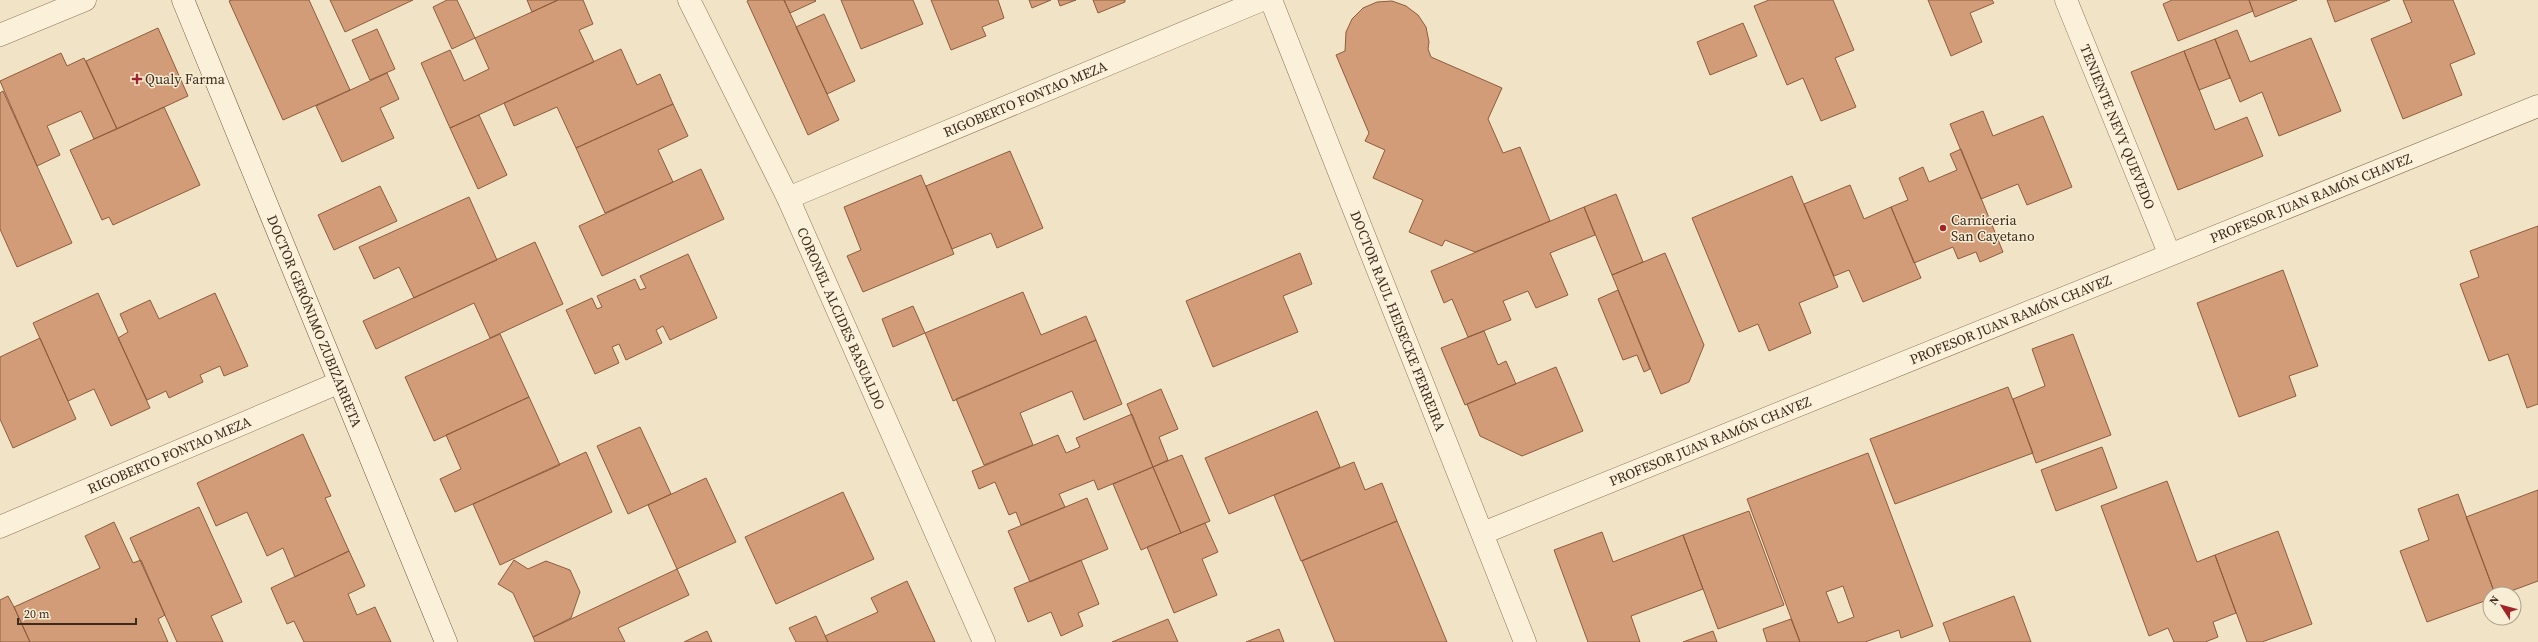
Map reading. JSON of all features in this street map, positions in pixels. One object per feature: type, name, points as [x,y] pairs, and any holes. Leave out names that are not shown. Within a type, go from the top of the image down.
[{"type":"street","points":[[0,35],[85,0]]},
{"type":"street","name":"DOCTOR GERÓNIMO ZUBIZARRETA","points":[[183,0],[338,383],[446,642]]},
{"type":"street","name":"CORONEL ALCIDES BASUALDO","points":[[689,0],[788,198],[984,642]]},
{"type":"street","name":"RIGOBERTO FONTAO MEZA","points":[[788,198],[1262,0]]},
{"type":"street","name":"DOCTOR RAUL HEISECKE FERREIRA","points":[[1271,0],[1525,642]]},
{"type":"street","name":"TENIENTE NEVY QUEVEDO","points":[[2066,0],[2169,253]]},
{"type":"street","name":"PROFESOR JUAN RAMÓN CHAVEZ","points":[[1483,533],[2169,253],[2538,106]]},
{"type":"street","name":"RIGOBERTO FONTAO MEZA","points":[[0,526],[338,383]]},
{"type":"building","points":[[309,0],[350,90],[283,120],[229,1]]},
{"type":"building","points":[[330,0],[413,0],[345,32]]},
{"type":"building","points":[[447,0],[457,0],[475,38],[452,49],[433,7]]},
{"type":"building","points":[[527,0],[558,0],[532,12]]},
{"type":"building","points":[[558,0],[583,0],[593,24],[579,30],[594,62],[450,128],[421,63],[450,50],[464,81],[489,69],[475,38]]},
{"type":"building","points":[[784,0],[839,120],[808,135],[747,1]]},
{"type":"building","points":[[784,0],[815,0],[816,1],[790,13]]},
{"type":"building","points":[[841,0],[913,0],[923,24],[861,49]]},
{"type":"building","points":[[931,0],[998,0],[1004,18],[982,27],[986,36],[951,50]]},
{"type":"building","points":[[1029,0],[1051,0],[1032,8]]},
{"type":"building","points":[[1058,0],[1076,0],[1060,6]]},
{"type":"building","points":[[1093,0],[1125,0],[1125,2],[1098,13]]},
{"type":"building","points":[[1769,0],[1833,0],[1854,50],[1835,58],[1856,107],[1821,121],[1803,78],[1787,85],[1754,6]]},
{"type":"building","points":[[1928,0],[1992,0],[1994,3],[1970,13],[1982,42],[1951,56]]},
{"type":"building","points":[[2172,0],[2249,0],[2253,11],[2178,41],[2163,4]]},
{"type":"building","points":[[2249,0],[2297,0],[2255,17]]},
{"type":"building","points":[[2327,0],[2390,0],[2335,22]]},
{"type":"building","points":[[2403,0],[2453,0],[2475,54],[2450,64],[2462,95],[2403,119],[2371,39],[2412,22]]},
{"type":"building","points":[[1392,1],[1406,6],[1418,15],[1426,27],[1429,42],[1428,49],[1431,57],[1502,88],[1488,119],[1503,153],[1520,147],[1550,221],[1475,252],[1445,240],[1442,246],[1409,232],[1423,200],[1373,178],[1385,150],[1365,141],[1369,133],[1336,55],[1345,51],[1346,32],[1352,19],[1363,8],[1377,2]]},
{"type":"building","points":[[824,14],[855,81],[827,94],[796,27]]},
{"type":"building","points":[[1743,23],[1757,56],[1710,75],[1697,42]]},
{"type":"building","name":"Qualy Farma","points":[[158,28],[188,96],[117,129],[86,61]]},
{"type":"building","points":[[377,29],[395,69],[370,80],[352,40]]},
{"type":"building","points":[[2237,30],[2250,62],[2311,38],[2341,111],[2279,136],[2262,92],[2240,102],[2215,39]]},
{"type":"building","points":[[2215,39],[2230,78],[2199,90],[2184,51]]},
{"type":"building","points":[[621,49],[637,85],[660,74],[673,104],[576,148],[557,107],[514,126],[504,103]]},
{"type":"building","points":[[2184,51],[2215,130],[2247,117],[2263,156],[2178,190],[2131,72]]},
{"type":"building","points":[[61,53],[67,66],[84,58],[117,129],[94,139],[81,111],[47,126],[60,155],[37,166],[0,81]]},
{"type":"building","points":[[387,73],[399,99],[380,108],[394,138],[342,162],[316,106]]},
{"type":"building","points":[[3,91],[72,243],[17,267],[0,229],[0,93]]},
{"type":"building","points":[[673,104],[688,136],[658,150],[673,182],[605,213],[576,148]]},
{"type":"building","points":[[164,107],[200,185],[113,225],[109,217],[102,220],[70,150]]},
{"type":"building","points":[[1983,111],[1993,136],[2043,116],[2072,187],[2027,205],[2018,184],[1981,199],[1950,124]]},
{"type":"building","points":[[479,115],[507,175],[478,189],[450,128]]},
{"type":"building","points":[[1961,149],[2003,252],[1980,262],[1976,252],[1958,259],[1953,247],[1914,263],[1891,207],[1908,200],[1899,178],[1923,167],[1929,182],[1957,170],[1950,154]]},
{"type":"building","points":[[1010,151],[1043,228],[997,248],[991,233],[952,249],[926,186]]},
{"type":"building","points":[[701,169],[724,219],[602,276],[579,226]]},
{"type":"building","points":[[921,175],[954,254],[863,292],[847,256],[861,250],[844,207]]},
{"type":"building","points":[[1792,176],[1838,287],[1799,303],[1811,333],[1769,351],[1758,324],[1739,332],[1692,218]]},
{"type":"building","points":[[1850,185],[1864,219],[1891,207],[1921,278],[1863,302],[1849,270],[1834,276],[1804,204]]},
{"type":"building","points":[[380,186],[397,221],[334,250],[318,215]]},
{"type":"building","points":[[1616,194],[1643,262],[1612,275],[1584,207]]},
{"type":"building","points":[[469,197],[497,260],[414,298],[399,267],[374,279],[359,247]]},
{"type":"building","points":[[1584,207],[1595,235],[1550,253],[1568,295],[1536,308],[1528,291],[1503,301],[1511,320],[1468,337],[1452,299],[1444,303],[1431,271]]},
{"type":"building","points":[[2538,226],[2538,404],[2527,408],[2508,354],[2489,361],[2460,284],[2479,277],[2470,251]]},
{"type":"building","points":[[535,242],[563,304],[490,338],[474,303],[376,349],[363,321]]},
{"type":"building","points":[[1300,253],[1312,284],[1283,296],[1298,332],[1213,367],[1186,301]]},
{"type":"building","points":[[1665,253],[1704,345],[1689,382],[1661,394],[1612,275]]},
{"type":"building","points":[[688,254],[717,318],[670,340],[663,326],[656,330],[662,343],[626,360],[619,344],[612,347],[619,363],[595,374],[566,310],[592,298],[597,309],[602,307],[597,296],[635,279],[640,290],[646,288],[640,276]]},
{"type":"building","points":[[2283,270],[2318,366],[2289,376],[2296,396],[2239,417],[2197,303]]},
{"type":"building","points":[[1618,290],[1650,369],[1644,372],[1637,355],[1623,360],[1598,299]]},
{"type":"building","points":[[1023,292],[1041,335],[1086,316],[1096,340],[953,401],[925,333]]},
{"type":"building","points":[[98,293],[150,408],[111,426],[94,389],[68,401],[33,323]]},
{"type":"building","points":[[215,293],[248,366],[224,376],[220,366],[200,375],[203,382],[169,398],[166,391],[147,400],[118,338],[128,332],[120,314],[150,300],[159,319]]},
{"type":"building","points":[[913,306],[925,333],[893,347],[882,319]]},
{"type":"building","points":[[1484,331],[1498,365],[1506,361],[1516,384],[1465,405],[1441,348]]},
{"type":"building","points":[[500,334],[529,397],[434,441],[405,377]]},
{"type":"building","points":[[2073,334],[2111,435],[2036,463],[2013,399],[2045,386],[2032,349]]},
{"type":"building","points":[[40,338],[76,419],[13,448],[0,419],[0,357]]},
{"type":"building","points":[[1096,340],[1122,404],[1084,420],[1072,391],[1020,413],[1033,445],[984,465],[956,399]]},
{"type":"building","points":[[1556,367],[1583,431],[1522,456],[1480,436],[1467,404]]},
{"type":"building","points":[[2008,387],[2033,453],[1895,504],[1870,439]]},
{"type":"building","points":[[1161,389],[1178,429],[1159,437],[1168,460],[1153,467],[1127,404]]},
{"type":"building","points":[[529,397],[560,465],[455,512],[440,479],[461,469],[446,435]]},
{"type":"building","points":[[1317,411],[1340,467],[1229,514],[1205,458]]},
{"type":"building","points":[[1132,414],[1153,467],[1098,490],[1094,480],[1059,494],[1065,507],[1021,525],[1016,512],[1009,515],[995,482],[979,489],[972,471],[1058,435],[1066,453],[1080,447],[1076,438]]},
{"type":"building","points":[[640,427],[671,494],[628,514],[597,446]]},
{"type":"building","points":[[303,434],[331,496],[325,498],[349,551],[295,577],[283,548],[267,556],[247,512],[216,526],[197,483]]},
{"type":"building","points":[[2102,447],[2117,488],[2056,511],[2041,470]]},
{"type":"building","points":[[586,452],[612,512],[500,565],[473,504]]},
{"type":"building","points":[[1868,453],[1933,626],[1901,638],[1899,630],[1865,642],[1800,642],[1747,499]],"holes":[[[1843,586],[1854,617],[1838,623],[1826,592]]]},
{"type":"building","points":[[1182,455],[1210,521],[1181,533],[1153,467]]},
{"type":"building","points":[[1354,462],[1365,490],[1382,483],[1397,521],[1301,561],[1274,495]]},
{"type":"building","points":[[1153,467],[1181,533],[1141,550],[1113,484]]},
{"type":"building","points":[[706,478],[736,542],[677,569],[648,505]]},
{"type":"building","points":[[2167,481],[2197,562],[2215,555],[2236,613],[2213,622],[2218,637],[2205,642],[2174,642],[2168,628],[2149,636],[2101,506]]},
{"type":"building","points":[[2538,490],[2538,581],[2522,587],[2492,586],[2466,517]]},
{"type":"building","points":[[843,492],[874,559],[776,604],[745,537]]},
{"type":"building","points":[[2458,494],[2492,586],[2482,586],[2482,602],[2427,622],[2400,551],[2429,540],[2418,509]]},
{"type":"building","points":[[1087,498],[1108,549],[1030,582],[1008,531]]},
{"type":"building","points":[[199,507],[242,602],[211,616],[223,642],[177,642],[130,538]]},
{"type":"building","points":[[1749,511],[1784,605],[1718,629],[1683,535]]},
{"type":"building","points":[[1397,521],[1447,642],[1335,642],[1302,561]]},
{"type":"building","points":[[114,522],[133,563],[141,560],[165,615],[158,619],[168,642],[30,642],[14,607],[100,568],[85,536]]},
{"type":"building","points":[[1205,523],[1218,552],[1202,559],[1217,595],[1174,613],[1147,547]]},
{"type":"building","points":[[2278,531],[2312,624],[2262,642],[2247,642],[2215,555]]},
{"type":"building","points":[[1602,532],[1613,562],[1683,535],[1703,589],[1631,616],[1640,642],[1588,642],[1554,550]]},
{"type":"building","points":[[349,551],[365,586],[348,594],[357,615],[375,607],[391,642],[304,642],[294,621],[287,624],[271,588]]},
{"type":"building","points":[[514,560],[528,569],[546,561],[570,570],[580,592],[571,618],[533,637],[513,593],[498,584]]},
{"type":"building","points":[[1081,560],[1099,604],[1078,613],[1083,626],[1061,636],[1051,612],[1028,622],[1014,588]]},
{"type":"building","points":[[677,569],[689,595],[618,628],[625,642],[535,642],[533,637]]},
{"type":"building","points":[[907,581],[935,642],[828,642],[825,636],[878,612],[871,598]]},
{"type":"building","points":[[8,596],[30,642],[0,642],[0,600]]},
{"type":"building","points":[[2014,596],[2031,642],[1950,642],[1943,623]]},
{"type":"building","points":[[816,616],[828,642],[796,642],[789,628]]},
{"type":"building","points":[[1168,619],[1178,642],[1112,642]]},
{"type":"building","points":[[1791,619],[1800,642],[1767,642],[1763,629]]},
{"type":"building","points":[[1279,629],[1284,642],[1246,642]]},
{"type":"building","points":[[707,631],[712,642],[684,642]]},
{"type":"building","points":[[1713,631],[1717,642],[1683,642]]},
{"type":"place","name":"Qualy Farma","points":[[137,79]]},
{"type":"place","name":"Carniceria San Cayetano","points":[[1943,228]]}]
